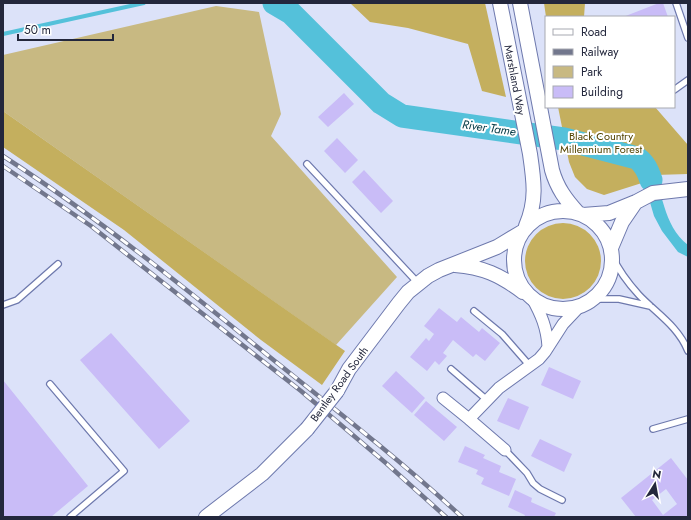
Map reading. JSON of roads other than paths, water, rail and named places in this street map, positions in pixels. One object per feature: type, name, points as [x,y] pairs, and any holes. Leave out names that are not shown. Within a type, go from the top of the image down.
[{"type":"street","name":"Marshland Way","points":[[500,3],[530,154],[534,193],[533,206],[524,230]]},
{"type":"street","name":"Marshland Way","points":[[520,3],[541,106],[552,170],[558,188],[563,196],[580,214]]},
{"type":"street","points":[[548,347],[543,321],[531,298],[518,281],[515,271],[514,259],[516,244],[524,230],[536,219],[548,213],[560,211],[580,214],[609,213],[653,193],[688,189]]},
{"type":"street","points":[[531,298],[548,307],[559,309],[569,309],[580,306],[593,299],[608,282],[611,270],[612,252],[622,222],[638,201]]},
{"type":"street","points":[[580,214],[596,223],[605,234],[612,252]]},
{"type":"street","name":"Bentley Road South","points":[[206,517],[262,474],[307,429],[337,391],[349,369],[399,302],[418,283],[439,270],[497,247],[524,230]]},
{"type":"street","name":"Bentley Road South","points":[[452,265],[469,266],[496,274],[531,298]]},
{"type":"street","points":[[469,419],[506,382],[539,359],[563,324],[580,306]]},
{"type":"street","points":[[443,398],[505,450]]},
{"type":"lane","points":[[676,3],[688,36]]},
{"type":"lane","points":[[675,89],[688,80]]},
{"type":"lane","points":[[307,164],[418,283]]},
{"type":"lane","points":[[612,252],[618,268],[623,276],[639,295],[680,335],[688,351]]},
{"type":"lane","points":[[3,305],[17,300],[58,264]]},
{"type":"lane","points":[[593,299],[619,299],[651,306]]},
{"type":"lane","points":[[474,311],[502,334],[530,366]]},
{"type":"lane","points":[[451,369],[487,400]]},
{"type":"lane","points":[[50,384],[124,471],[70,517]]},
{"type":"lane","points":[[653,429],[688,419]]},
{"type":"lane","points":[[505,450],[527,473],[533,483],[540,489],[562,500]]},
{"type":"water","points":[[639,152],[647,160],[654,174],[664,207],[673,228],[679,237],[688,245],[688,257],[678,252],[662,231],[654,216],[640,168],[631,162]]},
{"type":"waterway","points":[[3,34],[144,3]]},
{"type":"waterway","name":"River Tame","points":[[274,3],[291,13],[381,103],[402,116],[564,139],[637,158],[646,168],[651,180]]},
{"type":"railway","points":[[3,156],[72,203],[173,279],[368,436],[462,517]]},
{"type":"railway","points":[[3,166],[91,226],[301,391],[387,464],[446,517]]},
{"type":"park label","name":"Black Country Millennium Forest","points":[[601,142]]}]
